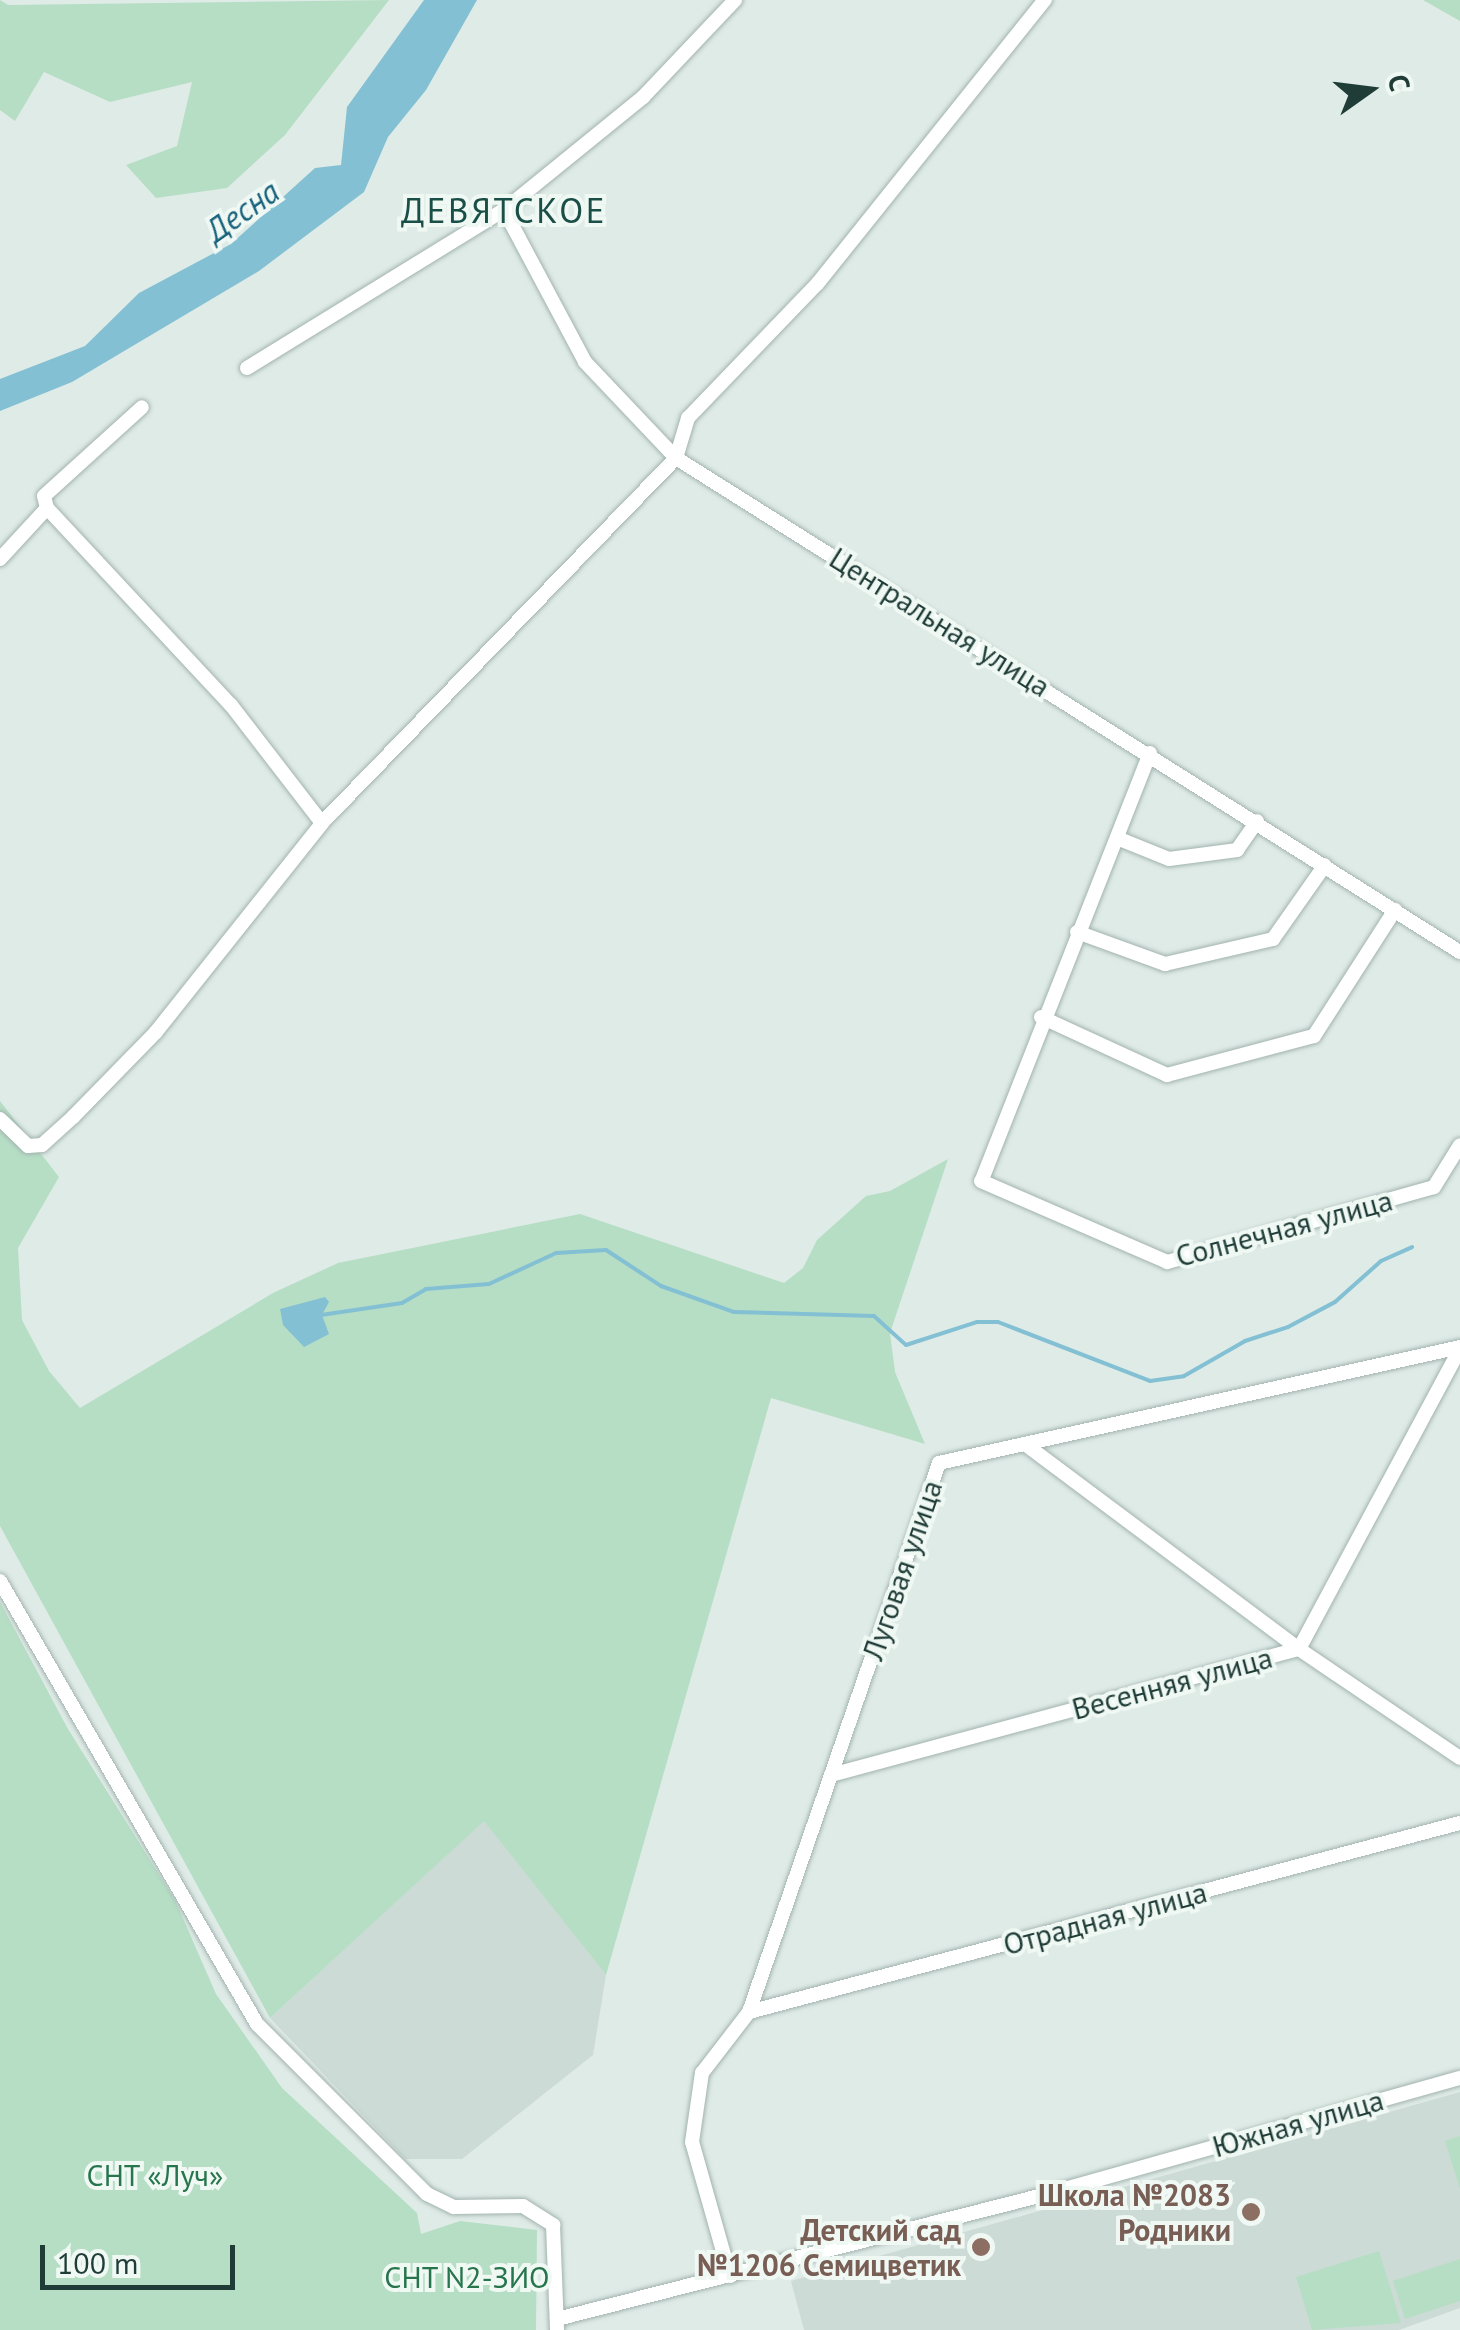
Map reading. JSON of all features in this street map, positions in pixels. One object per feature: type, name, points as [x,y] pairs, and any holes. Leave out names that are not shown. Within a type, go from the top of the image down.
[{"type":"street","points":[[246,368],[504,210],[643,97],[735,0]]},
{"type":"street","points":[[0,1119],[28,1146],[42,1145],[156,1032],[322,823],[676,458],[688,418],[818,283],[1045,0]]},
{"type":"street","name":"Центральная улица","points":[[504,210],[585,362],[676,458],[1150,753],[1460,952]]},
{"type":"street","points":[[142,407],[44,496],[48,508],[232,705],[322,823]]},
{"type":"street","points":[[0,559],[48,508]]},
{"type":"street","points":[[1150,753],[1040,1017],[1167,1075],[1314,1036],[1395,910]]},
{"type":"street","points":[[1117,838],[1168,859],[1238,850],[1256,821]]},
{"type":"street","points":[[1077,932],[1165,964],[1273,939],[1325,865]]},
{"type":"street","name":"Солнечная улица","points":[[1040,1017],[981,1181],[1167,1262],[1434,1188],[1460,1146]]},
{"type":"street","name":"Луговая улица","points":[[730,2276],[692,2142],[702,2073],[749,2012],[939,1464],[1460,1348]]},
{"type":"street","name":"Весенняя улица","points":[[831,1775],[1299,1649],[1460,1348]]},
{"type":"street","points":[[1024,1444],[1299,1649],[1460,1758]]},
{"type":"street","points":[[0,1581],[256,2024],[427,2194],[454,2207],[524,2206],[553,2225],[557,2325]]},
{"type":"street","name":"Отрадная улица","points":[[749,2012],[1460,1823]]},
{"type":"street","name":"Южная улица","points":[[557,2325],[1460,2078]]},
{"type":"shaded area","points":[[484,1820],[606,1975],[593,2055],[462,2159],[405,2159],[270,2018]]},
{"type":"shaded area","name":"Школа №2083 Родники","points":[[1460,2092],[1460,2308],[1399,2330],[804,2330],[791,2281]]},
{"type":"green space","points":[[0,0],[8,5],[389,0],[285,135],[227,188],[156,198],[126,165],[177,146],[192,82],[110,102],[44,72],[15,121],[0,110]]},
{"type":"green space","points":[[1423,0],[1460,0],[1460,21]]},
{"type":"green space","points":[[0,1101],[59,1177],[18,1248],[22,1320],[49,1371],[80,1408],[273,1293],[338,1263],[580,1214],[784,1283],[803,1268],[817,1240],[866,1196],[890,1191],[948,1159],[890,1333],[895,1372],[925,1444],[771,1398],[606,1975],[484,1821],[270,2018],[0,1526]]},
{"type":"green space","name":"СНТ «Луч»","points":[[0,1602],[68,1729],[175,1900],[216,1994],[282,2088],[417,2213],[421,2234],[460,2221],[537,2230],[536,2330],[0,2330]]},
{"type":"green space","points":[[1460,2136],[1460,2189],[1445,2141]]},
{"type":"green space","points":[[1379,2251],[1401,2323],[1312,2330],[1296,2277]]},
{"type":"green space","points":[[1460,2259],[1460,2301],[1405,2319],[1393,2281]]},
{"type":"water","points":[[424,0],[477,0],[426,90],[388,137],[364,192],[259,271],[72,382],[0,411],[0,379],[85,346],[139,293],[231,244],[315,168],[341,165],[347,107]]},
{"type":"water","points":[[325,1297],[329,1302],[322,1315],[329,1334],[304,1347],[283,1325],[280,1309]]},
{"type":"waterway","points":[[321,1315],[402,1303],[426,1289],[489,1284],[556,1253],[606,1250],[661,1286],[734,1312],[874,1316],[906,1345],[977,1322],[998,1322],[1150,1381],[1184,1376],[1245,1341],[1288,1327],[1335,1302],[1381,1261],[1412,1247]]},
{"type":"place","name":"Школа №2083 Родники","points":[[1251,2212]]},
{"type":"place","name":"Детский сад №1206 Семицветик","points":[[981,2247]]},
{"type":"district","name":"ДЕВЯТСКОЕ","points":[[504,210]]},
{"type":"water label","name":"Десна","points":[[242,211]]},
{"type":"park label","name":"СНТ N2-ЗИО","points":[[467,2277]]}]
